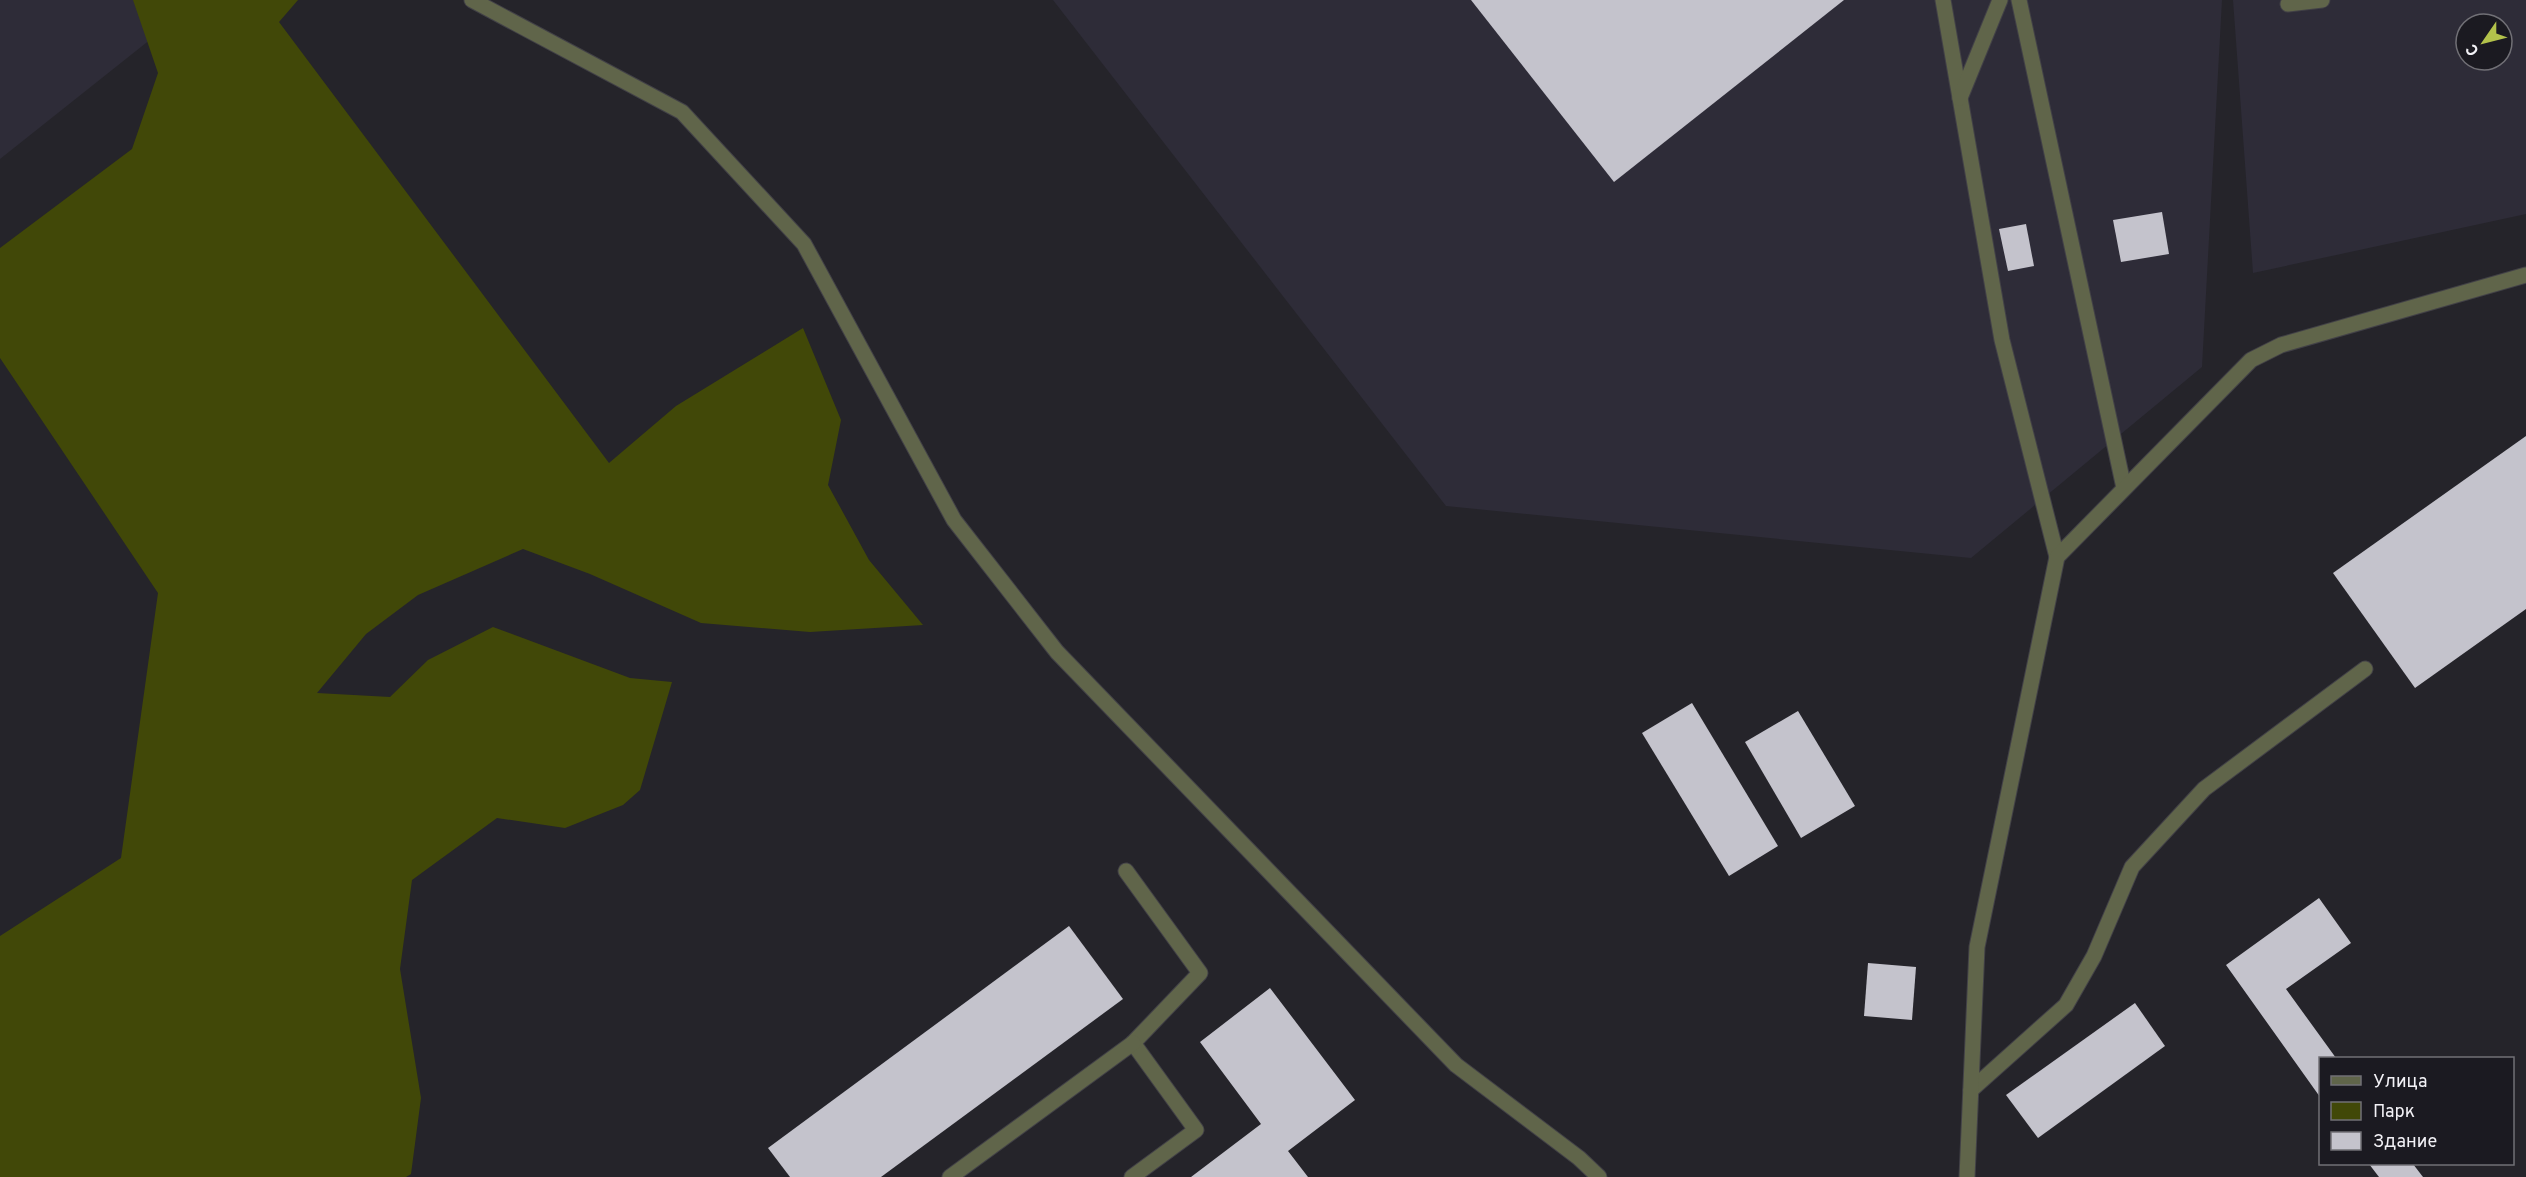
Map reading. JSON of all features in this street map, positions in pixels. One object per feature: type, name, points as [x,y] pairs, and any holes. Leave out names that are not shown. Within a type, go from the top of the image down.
[{"type":"street","points":[[472,0],[682,112],[804,244],[954,520],[1057,652],[1456,1065],[1579,1158],[1599,1177]]},
{"type":"street","points":[[1943,0],[2002,340],[2057,557],[1977,947],[1967,1177]]},
{"type":"street","points":[[1960,98],[2000,0]]},
{"type":"street","points":[[2019,0],[2124,488]]},
{"type":"street","points":[[2288,4],[2322,0]]},
{"type":"street","points":[[2057,557],[2251,360],[2281,345],[2526,275]]},
{"type":"street","points":[[1971,1090],[2066,1005],[2094,956],[2132,867],[2204,789],[2365,669]]},
{"type":"street","points":[[950,1177],[1132,1043],[1200,973],[1126,871]]},
{"type":"street","points":[[1132,1043],[1196,1130],[1132,1177]]},
{"type":"shaded area","points":[[0,0],[200,0],[0,159]]},
{"type":"shaded area","points":[[1053,0],[2222,0],[2202,367],[1971,558],[1446,506]]},
{"type":"shaded area","points":[[2233,0],[2526,0],[2526,214],[2253,273]]},
{"type":"green space","points":[[133,0],[298,0],[279,22],[609,463],[676,406],[803,328],[841,420],[828,485],[869,560],[923,625],[810,632],[701,623],[590,574],[523,549],[418,595],[366,634],[317,693],[390,697],[428,660],[493,627],[630,678],[672,682],[640,790],[623,805],[565,828],[497,818],[412,880],[400,969],[421,1098],[411,1174],[406,1177],[0,1177],[0,936],[121,858],[158,593],[0,358],[0,248],[132,149],[158,73]]},
{"type":"building","points":[[1471,0],[1844,0],[1614,182]]},
{"type":"building","points":[[2162,212],[2169,254],[2121,262],[2113,220]]},
{"type":"building","points":[[2026,224],[2034,266],[2008,271],[1999,229]]},
{"type":"building","points":[[2526,436],[2526,609],[2415,688],[2333,573]]},
{"type":"building","points":[[1692,703],[1778,846],[1729,876],[1642,733]]},
{"type":"building","points":[[1798,711],[1855,806],[1801,838],[1745,742]]},
{"type":"building","points":[[2319,898],[2351,943],[2286,989],[2335,1057],[2319,1057],[2319,1096],[2226,965]]},
{"type":"building","points":[[1069,926],[1123,999],[881,1177],[790,1177],[768,1148]]},
{"type":"building","points":[[1868,963],[1916,967],[1912,1020],[1864,1016]]},
{"type":"building","points":[[1270,988],[1355,1100],[1288,1151],[1308,1177],[1191,1177],[1261,1124],[1200,1042]]},
{"type":"building","points":[[2135,1003],[2165,1046],[2038,1138],[2006,1095]]},
{"type":"building","points":[[2370,1165],[2414,1165],[2423,1177],[2379,1177]]}]
